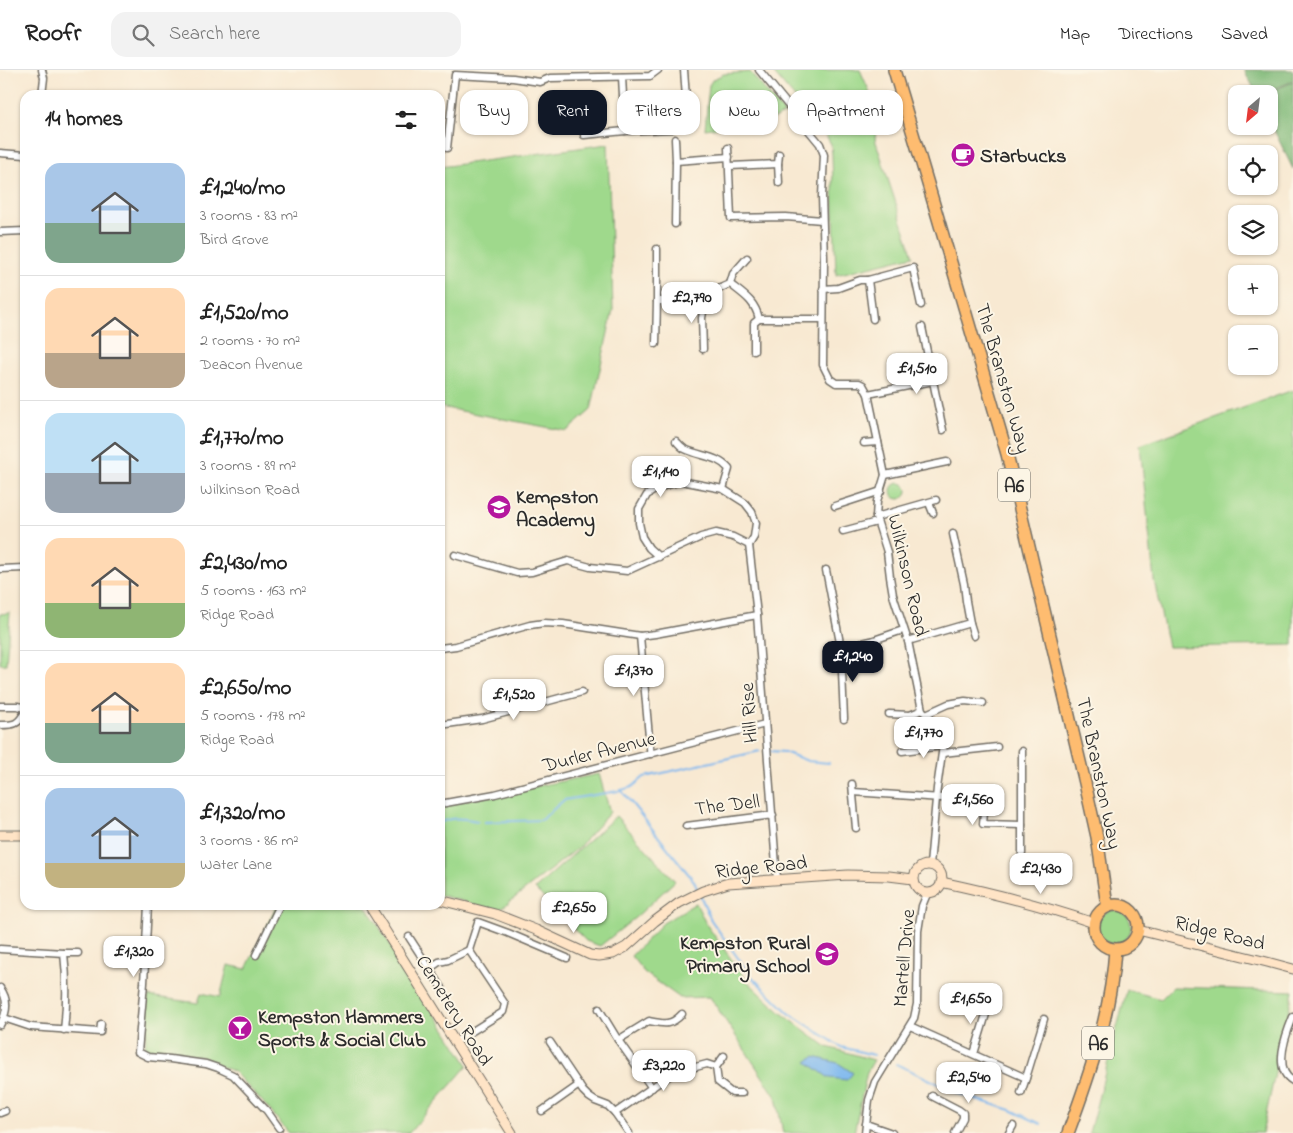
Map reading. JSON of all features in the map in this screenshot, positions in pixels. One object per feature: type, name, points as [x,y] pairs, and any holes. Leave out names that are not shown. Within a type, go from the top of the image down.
[{"type":"highway","name":"The Branston Way","points":[[894,70],[1007,454],[1097,837],[1106,899],[1109,906]]},
{"type":"highway","points":[[1109,906],[1123,906],[1136,917],[1138,922],[1137,936],[1130,945],[1122,949],[1107,948],[1099,942],[1095,935],[1094,923],[1099,913],[1109,906]]},
{"type":"highway","name":"A6","points":[[1068,1133],[1084,1090],[1101,1033],[1114,971],[1115,950]]},
{"type":"street","points":[[42,70],[44,78],[43,90]]},
{"type":"street","points":[[447,148],[455,72],[540,82],[550,78],[650,76],[658,70]]},
{"type":"street","points":[[684,70],[685,90]]},
{"type":"street","points":[[758,70],[820,144],[824,155],[822,220],[824,259],[823,318],[824,366],[828,376],[836,382],[859,383],[863,385],[868,394],[886,474],[946,462]]},
{"type":"street","points":[[622,77],[623,90]]},
{"type":"street","points":[[675,139],[675,224]]},
{"type":"street","points":[[728,148],[731,218],[786,217],[822,220]]},
{"type":"street","points":[[0,153],[20,155]]},
{"type":"street","points":[[779,154],[779,183]]},
{"type":"street","points":[[676,161],[729,157]]},
{"type":"street","points":[[730,166],[778,164]]},
{"type":"street","points":[[0,232],[20,231]]},
{"type":"street","points":[[656,344],[658,301],[657,250]]},
{"type":"street","points":[[730,284],[733,274],[747,258]]},
{"type":"street","points":[[823,289],[838,288],[860,280],[868,280],[912,268],[921,305]]},
{"type":"street","points":[[868,280],[873,319]]},
{"type":"street","points":[[703,349],[702,318],[705,301],[716,290],[730,284]]},
{"type":"street","points":[[730,284],[748,298],[756,309],[758,319]]},
{"type":"street","points":[[658,301],[705,301]]},
{"type":"street","points":[[754,351],[754,323],[758,319],[823,318]]},
{"type":"street","points":[[922,327],[943,430]]},
{"type":"street","points":[[868,394],[933,381]]},
{"type":"street","points":[[676,441],[684,449],[724,463],[729,469],[723,489]]},
{"type":"street","points":[[864,443],[878,442]]},
{"type":"street","name":"Wilkinson Road","points":[[886,474],[877,501],[877,519],[887,552],[893,595],[908,641],[924,712],[941,732],[943,749]]},
{"type":"street","points":[[455,555],[517,573],[532,572],[568,561],[590,567],[626,571],[659,557],[701,537],[716,533],[733,537],[749,545],[754,537],[756,523],[752,512],[745,503],[723,489],[681,481],[658,488],[647,495],[641,505],[639,509],[639,523],[642,537],[649,548],[659,557]]},
{"type":"street","points":[[835,506],[881,491]]},
{"type":"street","points":[[843,531],[932,501],[933,513]]},
{"type":"street","points":[[953,534],[974,636]]},
{"type":"street","name":"Hill Rise","points":[[749,545],[757,614],[777,880]]},
{"type":"street","points":[[0,569],[20,568]]},
{"type":"street","points":[[826,570],[841,648],[844,719]]},
{"type":"street","points":[[445,647],[544,623],[563,624],[640,636],[757,614]]},
{"type":"street","points":[[908,641],[970,623]]},
{"type":"street","points":[[841,648],[904,630]]},
{"type":"street","points":[[640,636],[651,754]]},
{"type":"street","points":[[445,724],[482,719],[582,692]]},
{"type":"street","points":[[889,714],[910,715],[948,704],[964,702],[983,704]]},
{"type":"street","points":[[0,706],[20,707]]},
{"type":"street","points":[[0,725],[14,725],[20,721]]},
{"type":"street","name":"Durler Avenue","points":[[445,803],[495,794],[765,724]]},
{"type":"street","points":[[902,751],[997,747]]},
{"type":"street","points":[[930,866],[937,797],[936,788],[943,749]]},
{"type":"street","points":[[1019,872],[1022,853],[1022,751]]},
{"type":"street","points":[[852,784],[856,828]]},
{"type":"street","points":[[853,792],[985,801],[983,824],[1022,825]]},
{"type":"street","name":"The Dell","points":[[686,826],[772,815]]},
{"type":"street","points":[[0,835],[20,835]]},
{"type":"street","points":[[930,866],[939,871],[942,882],[935,892],[927,894],[918,890],[913,878],[920,867],[930,866]]},
{"type":"street","name":"Ridge Road","points":[[445,901],[495,914],[536,930],[590,955],[599,956],[613,954],[626,947],[679,902],[700,892],[728,883],[848,875],[913,878]]},
{"type":"street","points":[[942,882],[1061,912],[1094,923]]},
{"type":"street","name":"Martell Drive","points":[[865,1133],[869,1100],[875,1082],[914,1018],[917,1004],[918,932],[922,906],[927,894]]},
{"type":"street","points":[[148,910],[138,1052],[148,1058],[206,1064],[233,1075],[267,1110],[279,1128]]},
{"type":"street","points":[[256,955],[278,910]]},
{"type":"street","name":"Cemetery Road","points":[[372,910],[512,1133]]},
{"type":"street","points":[[429,969],[439,962],[469,950],[478,922],[508,932],[567,958]]},
{"type":"street","name":"Ridge Road","points":[[1138,930],[1293,969]]},
{"type":"street","points":[[409,936],[442,988]]},
{"type":"street","points":[[0,949],[78,953]]},
{"type":"street","points":[[455,1042],[503,1012],[505,1004],[469,950]]},
{"type":"street","points":[[64,952],[67,1004],[64,1030]]},
{"type":"street","points":[[0,988],[6,999],[4,1018],[0,1025]]},
{"type":"street","points":[[974,1054],[990,1001]]},
{"type":"street","points":[[599,1009],[652,1088]]},
{"type":"street","points":[[618,1040],[649,1021],[666,1024],[676,1020],[682,1014]]},
{"type":"street","points":[[4,1018],[31,1027],[64,1030],[100,1032],[102,1024]]},
{"type":"street","points":[[1293,1018],[1281,1055],[1282,1067],[1293,1081]]},
{"type":"street","points":[[1021,1093],[1044,1019]]},
{"type":"street","points":[[910,1026],[1026,1078]]},
{"type":"street","points":[[550,1042],[588,1097],[608,1106],[628,1133]]},
{"type":"street","points":[[724,1056],[716,1067],[718,1082],[732,1093],[742,1093]]},
{"type":"street","points":[[615,1113],[673,1073],[707,1064],[716,1067]]},
{"type":"street","points":[[542,1111],[578,1085]]},
{"type":"street","points":[[932,1096],[963,1113],[963,1118],[955,1133]]},
{"type":"street","points":[[866,1124],[892,1133]]},
{"type":"street","points":[[1009,1133],[1013,1126]]},
{"type":"green space","points":[[771,70],[860,70],[869,90],[788,90]]},
{"type":"green space","points":[[1244,70],[1293,70],[1293,81],[1278,87],[1278,85],[1252,85]]},
{"type":"green space","points":[[750,72],[765,90],[710,90],[710,128],[705,129],[709,85],[713,79],[724,74]]},
{"type":"green space","points":[[1293,82],[1293,169],[1276,135],[1278,135],[1278,88]]},
{"type":"green space","points":[[778,106],[785,114],[778,117]]},
{"type":"green space","points":[[826,135],[875,135],[875,139],[913,256],[836,275],[831,144]]},
{"type":"green space","points":[[608,144],[613,310],[591,410],[567,431],[445,408],[445,166]]},
{"type":"green space","points":[[1293,390],[1293,645],[1168,647],[1154,580],[1140,445]]},
{"type":"green space","points":[[896,483],[902,483],[907,488],[905,497],[896,499],[891,494],[891,488]]},
{"type":"green space","points":[[10,613],[6,664],[0,664],[0,614]]},
{"type":"green space","points":[[599,774],[610,812],[578,848],[498,911],[445,896],[445,804]]},
{"type":"green space","points":[[616,816],[675,881],[636,917],[600,946],[586,941],[535,889]]},
{"type":"green space","points":[[696,903],[706,924],[747,981],[780,1012],[827,1047],[874,1060],[867,1072],[854,1133],[783,1133],[776,1097],[710,997],[680,998],[644,972],[631,956],[663,923]]},
{"type":"green space","points":[[275,910],[368,910],[468,1065],[409,1133],[289,1133],[234,1072],[199,1056],[145,1051],[148,996],[198,1003],[201,993],[220,997],[228,965],[246,969]]},
{"type":"green space","points":[[1114,910],[1121,911],[1126,915],[1130,920],[1130,934],[1126,939],[1121,943],[1114,944],[1107,943],[1102,939],[1098,934],[1097,927],[1098,920],[1102,915],[1107,911]]},
{"type":"green space","points":[[1173,987],[1293,991],[1262,1133],[1089,1133],[1127,990],[1161,999]]},
{"type":"water","points":[[814,1057],[838,1063],[853,1073],[847,1080],[829,1078],[807,1062]]},
{"type":"waterway","points":[[484,822],[541,820],[564,800],[618,791],[632,787],[644,777],[760,751]]},
{"type":"waterway","points":[[770,751],[784,752],[808,761],[829,763]]},
{"type":"waterway","points":[[621,790],[694,881],[698,891]]},
{"type":"waterway","points":[[445,821],[464,819],[478,821]]},
{"type":"waterway","points":[[700,895],[711,920],[750,975],[789,1013],[841,1047],[874,1055]]},
{"type":"waterway","points":[[896,1064],[962,1095],[1011,1110],[1041,1124]]},
{"type":"place","name":"Starbucks","points":[[963,155]]},
{"type":"place","name":"Kempston Academy","points":[[499,507]]},
{"type":"place","name":"Kempston Rural Primary School","points":[[827,954]]},
{"type":"place","name":"Kempston Hammers Sports & Social Club","points":[[240,1028]]}]
